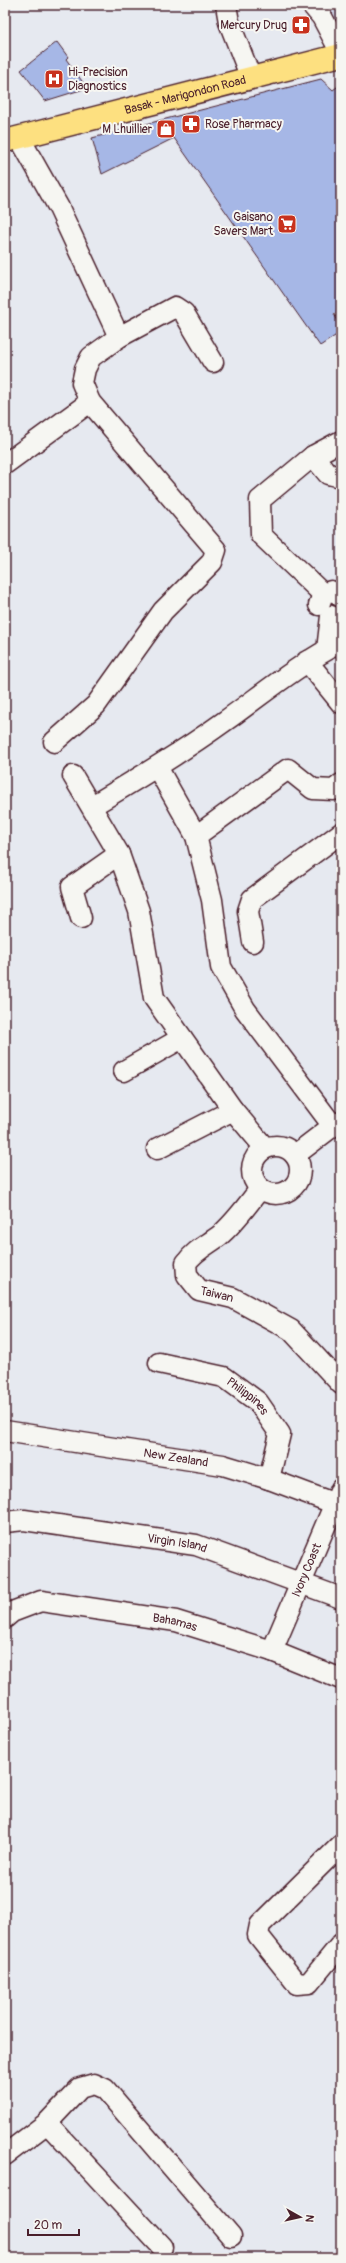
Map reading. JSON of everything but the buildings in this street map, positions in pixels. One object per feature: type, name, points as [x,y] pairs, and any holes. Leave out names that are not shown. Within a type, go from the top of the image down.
[{"type":"main road","name":"Basak - Marigondon Road","points":[[12,139],[341,54]]},
{"type":"street","points":[[226,5],[230,22],[251,78]]},
{"type":"street","points":[[328,18],[341,54]]},
{"type":"street","points":[[12,139],[59,208],[119,337]]},
{"type":"street","points":[[54,742],[96,705],[163,610],[212,562],[216,550],[90,402],[82,384],[85,368],[91,357],[119,337],[175,307],[184,313],[213,362]]},
{"type":"street","points":[[5,464],[90,402]]},
{"type":"street","points":[[92,806],[157,767],[224,722],[307,661],[327,650],[336,601],[261,534],[260,500],[313,456],[341,441]]},
{"type":"street","points":[[313,456],[328,474],[341,477]]},
{"type":"street","points":[[307,661],[341,703]]},
{"type":"street","points":[[157,767],[196,836],[212,900],[221,967],[245,1009],[337,1124],[295,1155]]},
{"type":"street","points":[[196,836],[288,769],[314,789],[334,790],[341,784]]},
{"type":"street","points":[[73,776],[119,854],[139,911],[154,998],[233,1110],[265,1148]]},
{"type":"street","points":[[253,942],[248,911],[252,900],[341,833]]},
{"type":"street","points":[[81,918],[72,887],[119,854]]},
{"type":"street","points":[[124,1071],[182,1038]]},
{"type":"street","points":[[157,1148],[233,1110]]},
{"type":"street","points":[[281,1147],[295,1155],[300,1170],[298,1178],[292,1188],[282,1194],[274,1194],[260,1189],[255,1182],[252,1167],[259,1153],[265,1148],[281,1147]]},
{"type":"street","name":"Taiwan","points":[[260,1189],[233,1224],[194,1252],[186,1263],[187,1276],[199,1290],[233,1298],[291,1330],[341,1384]]},
{"type":"street","name":"Philippines","points":[[159,1363],[224,1377],[258,1402],[280,1434],[270,1479]]},
{"type":"street","name":"New Zealand","points":[[5,1431],[223,1465],[338,1500]]},
{"type":"street","name":"Ivory Coast","points":[[272,1651],[338,1500]]},
{"type":"street","name":"Virgin Island","points":[[5,1522],[24,1520],[196,1545],[341,1598]]},
{"type":"street","name":"Bahamas","points":[[5,1618],[12,1612],[41,1601],[176,1621],[272,1651],[341,1679]]},
{"type":"street","points":[[341,1845],[260,1925],[258,1935],[297,1984],[303,1985],[309,1983],[341,1944]]},
{"type":"street","points":[[5,2155],[47,2123],[80,2088],[94,2084],[105,2089],[231,2236]]},
{"type":"street","points":[[47,2123],[162,2246]]},
{"type":"shaded area","points":[[301,5],[341,5],[341,33],[328,39]]},
{"type":"place","name":"Mercury Drug","points":[[301,25]]},
{"type":"place","name":"Hi-Precision Diagnostics","points":[[54,79]]},
{"type":"place","name":"Rose Pharmacy","points":[[191,124]]},
{"type":"place","name":"M Lhuillier","points":[[166,129]]},
{"type":"place","name":"Gaisano Savers Mart","points":[[287,224]]}]
